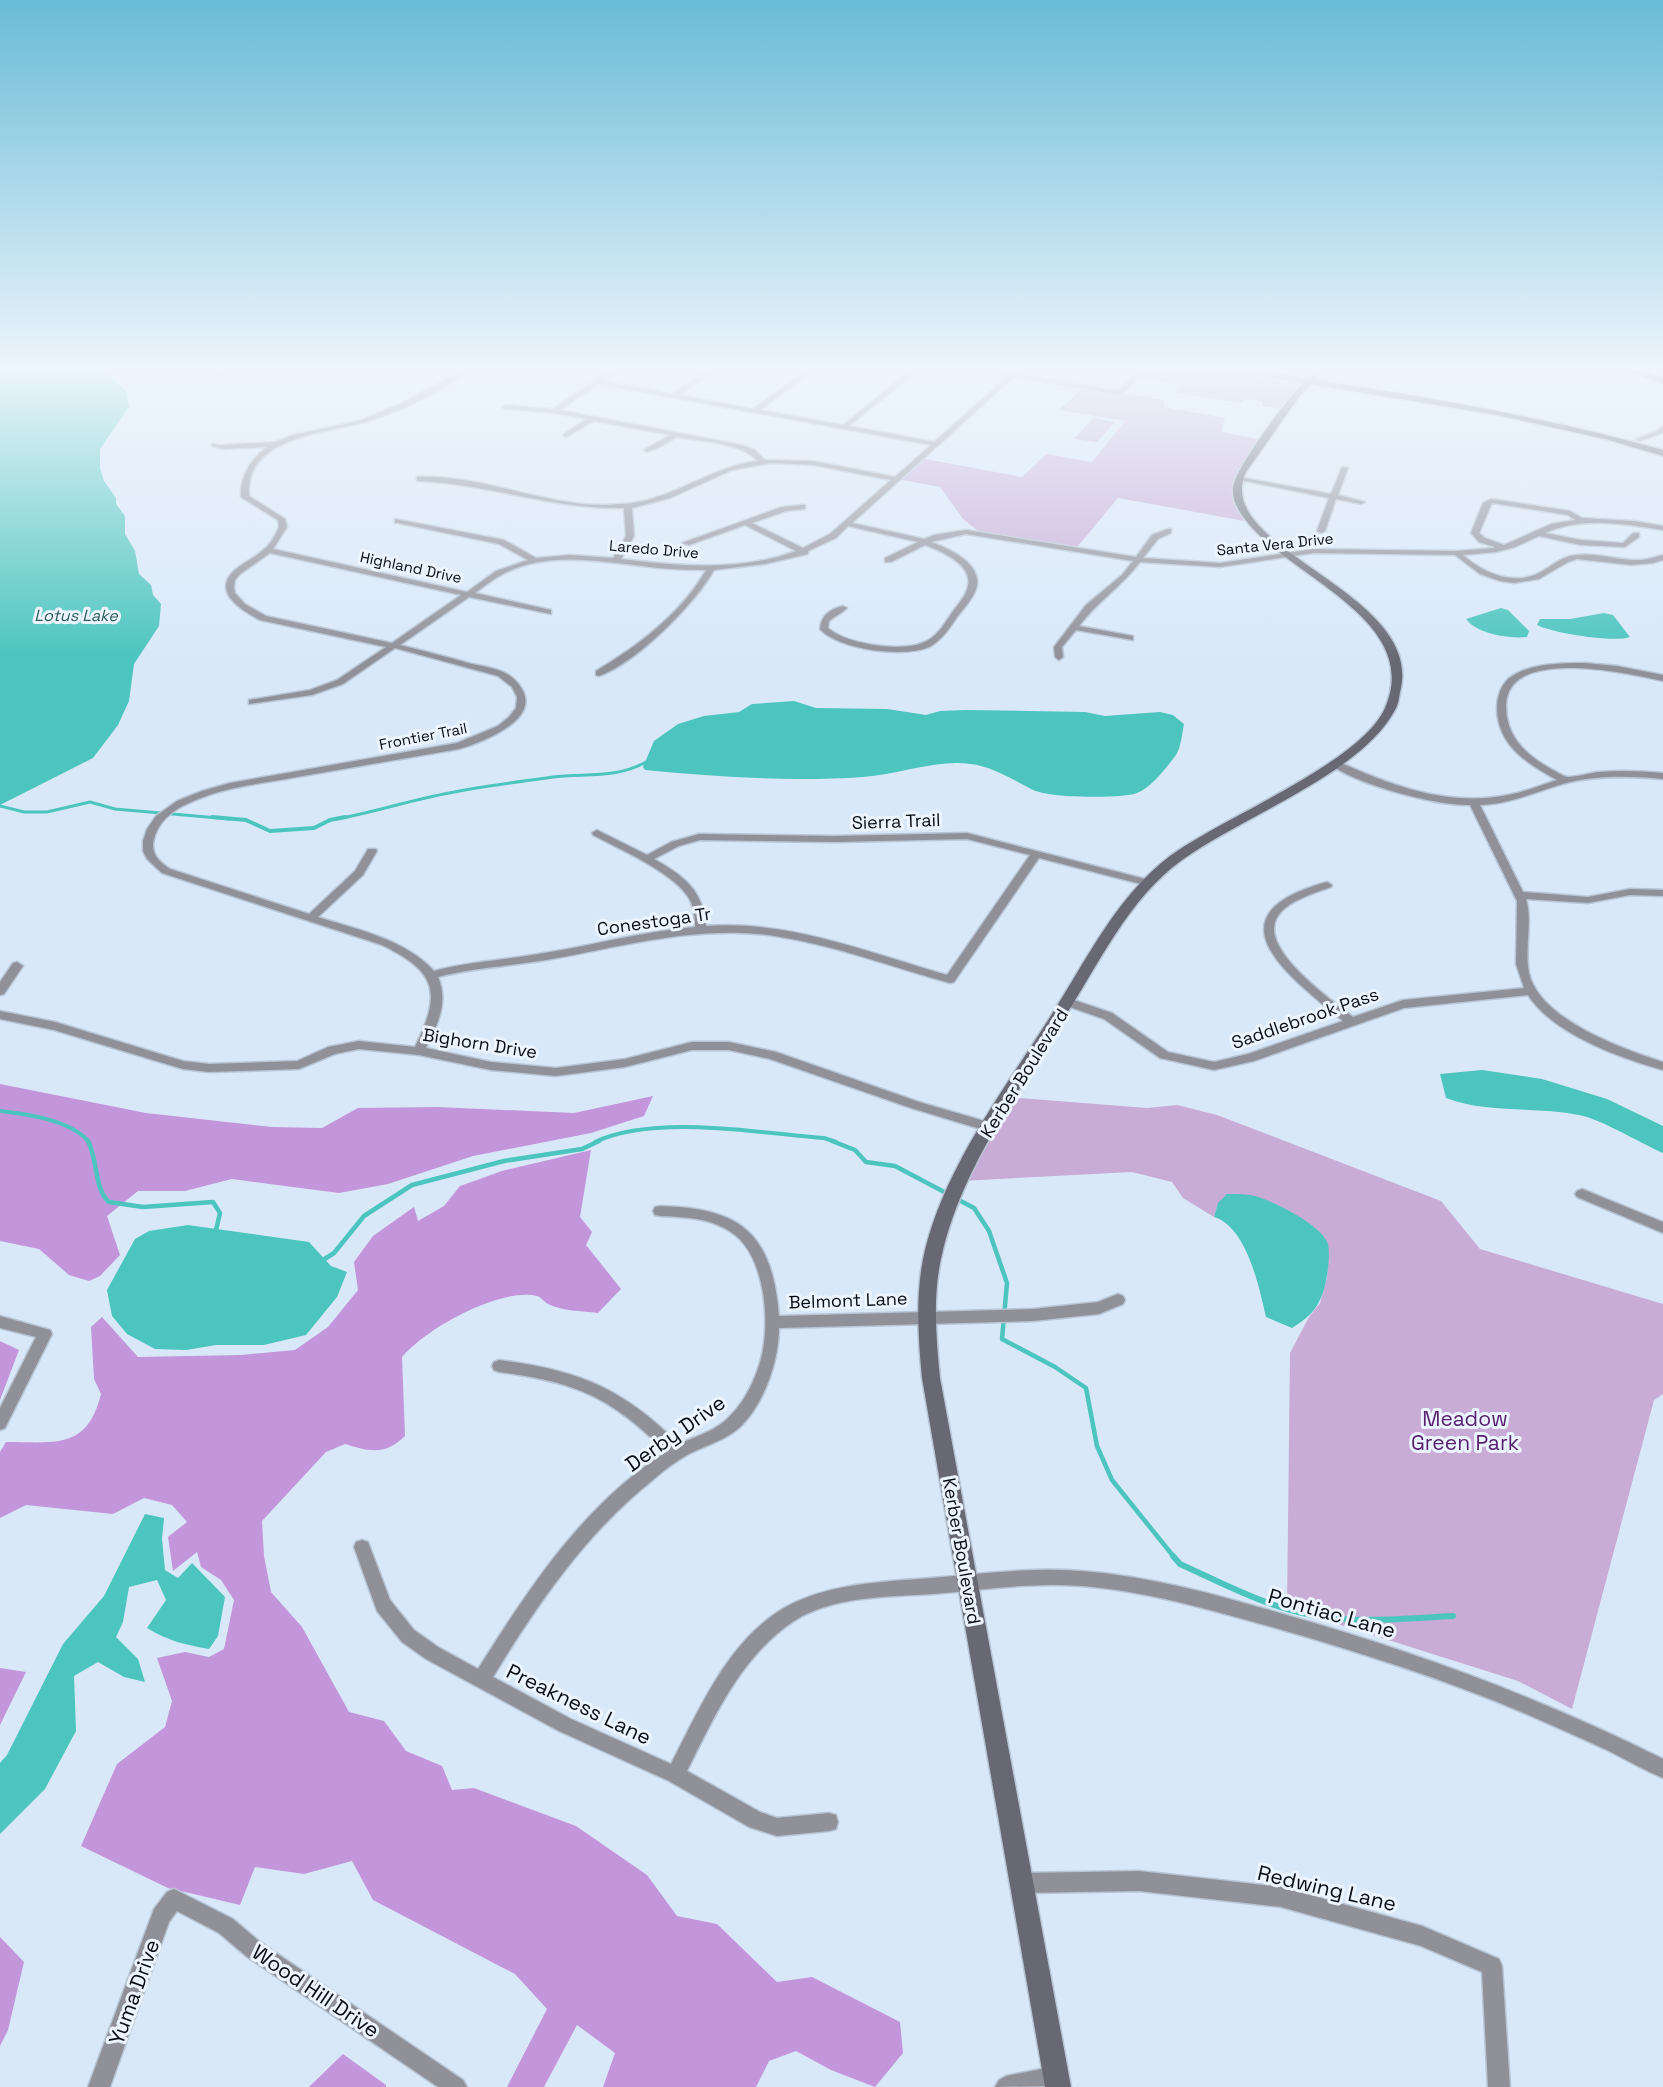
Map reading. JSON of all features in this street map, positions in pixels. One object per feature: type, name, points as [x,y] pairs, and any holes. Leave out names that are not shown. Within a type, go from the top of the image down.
[{"type":"street","name":"Frontier Trail","points":[[254,464],[243,486],[246,498],[281,519],[283,527],[268,550],[235,573],[230,585],[233,598],[240,605],[264,618],[395,646],[501,674],[518,686],[522,700],[521,708],[501,729],[483,739],[459,746],[241,784],[200,794],[172,809],[155,825],[150,832],[147,846],[149,854],[154,863],[166,871],[403,950],[418,960],[432,975]]},
{"type":"street","points":[[420,479],[446,480],[585,505],[628,506],[658,501],[731,469],[752,464]]},
{"type":"street","points":[[820,464],[897,479]]},
{"type":"street","name":"Laredo Drive","points":[[252,702],[329,687],[349,677],[499,573],[534,560],[555,556],[712,567],[752,565],[805,552],[833,536],[913,464]]},
{"type":"street","points":[[1249,464],[1239,480],[1361,502]]},
{"type":"street","points":[[1321,531],[1344,468]]},
{"type":"street","name":"Kerber Boulevard","points":[[1057,2081],[931,1378],[926,1296],[935,1248],[953,1198],[987,1126],[1096,956],[1149,883],[1188,849],[1335,763],[1371,737],[1390,710],[1399,679],[1398,661],[1389,639],[1370,618],[1323,579],[1287,555],[1250,522],[1239,501],[1239,480]]},
{"type":"street","points":[[1504,547],[1482,540],[1475,533],[1487,503],[1491,501],[1570,513],[1580,520]]},
{"type":"street","points":[[616,560],[630,536],[628,506]]},
{"type":"street","points":[[686,543],[785,509],[802,507]]},
{"type":"street","points":[[398,520],[501,542],[534,560]]},
{"type":"street","name":"Santa Vera Drive","points":[[888,560],[944,534],[979,533],[1074,551],[1138,560],[1220,564],[1314,551],[1457,553],[1504,547],[1554,526],[1580,520],[1633,523],[1663,528]]},
{"type":"street","points":[[745,522],[805,552]]},
{"type":"street","points":[[843,608],[835,611],[824,623],[826,632],[836,638],[907,649],[932,642],[970,595],[973,584],[969,567],[944,550],[924,542],[847,524]]},
{"type":"street","points":[[1059,657],[1058,647],[1089,607],[1125,578],[1155,537],[1168,531]]},
{"type":"street","points":[[1539,533],[1574,541],[1611,545],[1625,545],[1636,535]]},
{"type":"street","name":"Highland Drive","points":[[268,550],[548,612]]},
{"type":"street","points":[[1457,553],[1480,573],[1514,579],[1536,577],[1557,563],[1574,558],[1645,562],[1663,557]]},
{"type":"street","points":[[599,673],[618,662],[679,612],[698,594],[712,567]]},
{"type":"street","points":[[1073,627],[1130,639]]},
{"type":"street","points":[[1565,780],[1518,750],[1509,737],[1502,717],[1502,697],[1507,684],[1522,675],[1540,669],[1566,666],[1611,669],[1663,678]]},
{"type":"street","points":[[1335,763],[1374,781],[1420,796],[1474,802],[1511,798],[1565,780],[1625,773],[1663,776]]},
{"type":"street","points":[[1474,802],[1519,895],[1524,918],[1522,955],[1527,984],[1532,991],[1544,1005],[1598,1043],[1663,1066]]},
{"type":"street","points":[[597,833],[679,880],[693,895],[700,911],[701,930]]},
{"type":"street","name":"Sierra Trail","points":[[645,860],[675,844],[699,837],[835,839],[886,836],[967,836],[1149,883]]},
{"type":"street","points":[[310,919],[358,873],[372,852]]},
{"type":"street","name":"Conestoga Tr","points":[[432,975],[463,966],[526,960],[701,930],[773,932],[950,979],[1037,853]]},
{"type":"street","points":[[1328,885],[1286,900],[1272,913],[1266,932],[1270,945],[1292,971],[1350,1021]]},
{"type":"street","points":[[1519,895],[1587,900],[1630,892],[1663,893]]},
{"type":"street","points":[[0,991],[17,966]]},
{"type":"street","points":[[419,1051],[431,1028],[439,1002],[432,975]]},
{"type":"street","name":"Saddlebrook Pass","points":[[1068,1002],[1108,1016],[1164,1055],[1214,1066],[1250,1058],[1403,1004],[1532,991]]},
{"type":"street","name":"Bighorn Drive","points":[[0,1016],[55,1026],[183,1065],[209,1068],[299,1065],[332,1050],[359,1045],[419,1051],[491,1066],[556,1072],[625,1063],[693,1046],[729,1046],[772,1055],[915,1106],[987,1126]]},
{"type":"street","points":[[1582,1194],[1663,1228]]},
{"type":"street","name":"Derby Drive","points":[[481,1680],[510,1634],[564,1559],[614,1503],[669,1457],[724,1430],[743,1412],[769,1357],[771,1322],[766,1275],[755,1246],[740,1232],[701,1213],[660,1211]]},
{"type":"street","name":"Belmont Lane","points":[[771,1322],[1034,1314],[1099,1308],[1118,1300]]},
{"type":"street","points":[[0,1322],[45,1334],[0,1423]]},
{"type":"street","points":[[499,1366],[541,1370],[596,1388],[624,1403],[654,1428],[678,1453]]},
{"type":"street","name":"Preakness Lane","points":[[362,1547],[383,1605],[408,1636],[432,1653],[565,1725],[675,1775],[756,1820],[777,1827],[829,1822]]},
{"type":"street","name":"Pontiac Lane","points":[[675,1775],[716,1696],[758,1638],[790,1613],[832,1598],[968,1583],[1066,1578],[1098,1580],[1190,1596],[1405,1658],[1539,1709],[1663,1769]]},
{"type":"street","name":"Redwing Lane","points":[[1023,1883],[1139,1881],[1281,1897],[1422,1936],[1492,1966],[1499,2087]]},
{"type":"street","name":"Yuma Drive","points":[[99,2087],[161,1916],[174,1899]]},
{"type":"street","name":"Wood Hill Drive","points":[[174,1899],[226,1926],[253,1949],[456,2087]]},
{"type":"street","points":[[1006,2087],[1057,2081]]},
{"type":"green space","points":[[913,464],[954,464],[1022,477],[1035,464],[1249,464],[1239,480],[1239,501],[1250,522],[1118,498],[1074,551],[981,533],[964,520],[940,487],[897,479]]},
{"type":"green space","name":"Meadow Green Park","points":[[1006,1097],[1147,1108],[1177,1105],[1217,1115],[1441,1201],[1480,1249],[1663,1304],[1663,1394],[1654,1400],[1572,1709],[1518,1681],[1287,1608],[1290,1353],[1309,1317],[1320,1303],[1327,1278],[1328,1244],[1218,1203],[1214,1217],[1183,1198],[1172,1182],[1132,1172],[961,1181]]},
{"type":"shaded area","points":[[0,1084],[146,1113],[272,1127],[322,1128],[358,1108],[437,1107],[574,1113],[653,1096],[644,1116],[591,1133],[473,1156],[388,1184],[339,1193],[232,1179],[185,1191],[138,1191],[107,1216],[120,1255],[100,1276],[89,1281],[69,1275],[39,1249],[0,1241]]},
{"type":"shaded area","points":[[591,1150],[580,1217],[592,1232],[586,1245],[621,1289],[598,1313],[559,1308],[537,1296],[522,1295],[504,1298],[484,1304],[445,1323],[413,1346],[402,1357],[405,1436],[384,1449],[362,1449],[345,1444],[326,1452],[262,1521],[264,1556],[271,1592],[302,1627],[349,1712],[384,1721],[406,1751],[442,1766],[452,1790],[474,1788],[576,1826],[647,1875],[677,1916],[717,1924],[777,1982],[812,1977],[900,2022],[903,2053],[875,2087],[831,2070],[796,2051],[769,2061],[756,2087],[603,2087],[615,2053],[577,2025],[544,2087],[507,2087],[547,2009],[515,1974],[373,1900],[352,1861],[304,1874],[255,1867],[240,1905],[168,1888],[81,1846],[117,1764],[165,1727],[172,1701],[157,1658],[185,1652],[209,1657],[224,1649],[234,1600],[221,1580],[201,1567],[197,1552],[173,1571],[168,1537],[187,1522],[172,1505],[144,1498],[113,1514],[26,1505],[0,1518],[0,1452],[6,1442],[54,1442],[78,1434],[87,1425],[95,1412],[101,1394],[94,1379],[91,1327],[102,1317],[138,1357],[241,1355],[295,1350],[328,1327],[358,1290],[354,1262],[373,1236],[414,1207],[418,1221],[444,1206],[460,1186],[502,1171]]},
{"type":"shaded area","points":[[0,1341],[19,1350],[0,1400]]},
{"type":"shaded area","points":[[0,1668],[26,1672],[0,1725]]},
{"type":"shaded area","points":[[0,1937],[24,1962],[8,2030],[0,2046]]},
{"type":"shaded area","points":[[343,2054],[386,2085],[386,2087],[309,2087]]},
{"type":"water","name":"Lotus Lake","points":[[0,464],[100,464],[104,481],[125,516],[125,534],[135,551],[139,574],[151,585],[153,595],[161,604],[159,626],[134,664],[129,701],[118,725],[93,758],[0,805]]},
{"type":"water","points":[[1501,608],[1508,610],[1529,631],[1527,637],[1511,637],[1485,632],[1466,619]]},
{"type":"water","points":[[1604,613],[1613,615],[1630,637],[1611,639],[1584,636],[1537,625],[1540,619],[1570,619]]},
{"type":"water","points":[[794,701],[816,708],[887,709],[926,715],[940,711],[966,710],[1085,712],[1105,716],[1160,712],[1173,715],[1184,724],[1178,752],[1172,760],[1148,787],[1129,795],[1085,797],[1041,793],[988,768],[958,763],[931,765],[876,776],[809,779],[699,775],[645,770],[643,767],[654,741],[678,724],[704,716],[739,712],[752,704]]},
{"type":"water","points":[[1482,1070],[1542,1079],[1607,1099],[1663,1126],[1663,1153],[1588,1117],[1562,1112],[1478,1106],[1446,1098],[1440,1074]]},
{"type":"water","points":[[1227,1194],[1255,1196],[1284,1208],[1317,1229],[1328,1244],[1327,1273],[1321,1297],[1310,1314],[1292,1328],[1266,1317],[1255,1275],[1243,1245],[1225,1223],[1214,1217],[1218,1203]]},
{"type":"water","points":[[188,1225],[309,1242],[331,1266],[347,1272],[337,1297],[306,1335],[264,1345],[216,1345],[186,1350],[155,1349],[127,1334],[112,1316],[107,1290],[135,1239],[149,1231]]},
{"type":"water","points":[[145,1514],[164,1518],[162,1539],[165,1570],[178,1578],[192,1563],[225,1597],[218,1636],[209,1649],[177,1642],[147,1628],[166,1600],[157,1580],[129,1587],[123,1622],[116,1637],[138,1659],[145,1682],[124,1677],[98,1662],[74,1676],[76,1731],[45,1789],[0,1834],[0,1763],[7,1755],[63,1644],[104,1596]]},
{"type":"waterway","points":[[337,819],[462,791],[553,777],[612,773],[646,762]]},
{"type":"waterway","points":[[0,806],[24,812],[47,812],[90,802],[115,809],[230,819]]},
{"type":"waterway","points":[[212,817],[246,820],[270,831],[314,828],[330,820],[345,817]]},
{"type":"waterway","points":[[0,1111],[35,1116],[60,1123],[81,1134],[88,1141]]},
{"type":"waterway","points":[[595,1142],[619,1134],[676,1127],[824,1138],[836,1142]]},
{"type":"waterway","points":[[88,1141],[98,1182],[109,1202],[143,1207],[213,1202],[220,1213],[216,1230]]},
{"type":"waterway","points":[[323,1260],[334,1253],[364,1216],[412,1185],[504,1161],[582,1149],[599,1141]]},
{"type":"waterway","points":[[832,1141],[855,1150],[866,1162],[895,1166],[948,1194]]},
{"type":"waterway","points":[[957,1199],[974,1208],[989,1231],[1007,1283],[1002,1339],[1055,1367],[1086,1388],[1097,1446],[1112,1480],[1174,1557]]},
{"type":"waterway","points":[[1173,1556],[1180,1564],[1232,1588],[1267,1603],[1304,1614],[1355,1620],[1453,1616]]}]
